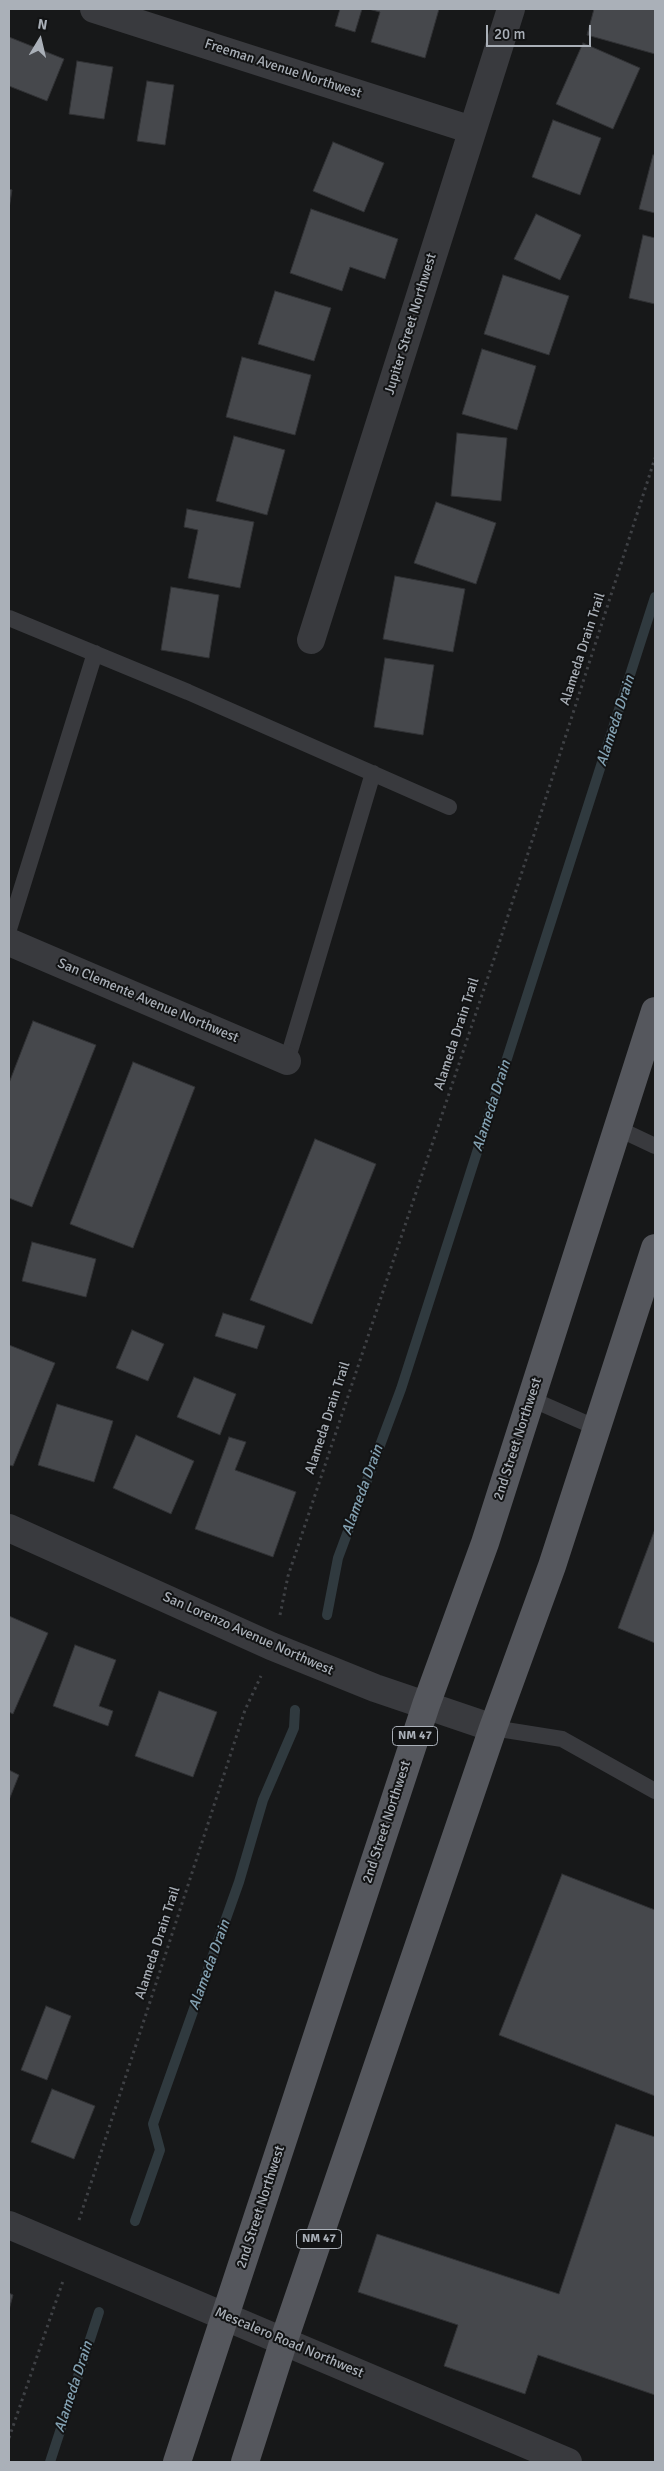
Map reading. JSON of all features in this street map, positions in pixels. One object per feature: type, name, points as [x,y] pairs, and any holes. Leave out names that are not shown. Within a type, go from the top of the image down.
[{"type":"main road","name":"2nd Street Northwest","points":[[178,2462],[426,1705],[485,1543],[619,1129],[655,1011]]},
{"type":"main road","name":"NM 47","points":[[245,2462],[284,2340],[493,1728],[552,1566],[655,1248]]},
{"type":"street","name":"Freeman Avenue Northwest","points":[[94,9],[472,130]]},
{"type":"street","name":"Jupiter Street Northwest","points":[[311,640],[511,9]]},
{"type":"street","name":"San Clemente Avenue Northwest","points":[[9,942],[287,1060]]},
{"type":"street","name":"San Lorenzo Avenue Northwest","points":[[9,1528],[271,1646],[375,1688],[493,1728]]},
{"type":"street","name":"Mescalero Road Northwest","points":[[9,2225],[568,2462]]},
{"type":"lane","points":[[9,618],[449,807]]},
{"type":"lane","points":[[9,929],[95,654]]},
{"type":"lane","points":[[287,1060],[373,773]]},
{"type":"lane","points":[[619,1129],[655,1146]]},
{"type":"lane","points":[[532,1399],[597,1428]]},
{"type":"lane","points":[[493,1728],[562,1739],[655,1791]]},
{"type":"path","name":"Alameda Drain Trail","points":[[280,1616],[288,1576],[495,956],[655,458]]},
{"type":"path","name":"Alameda Drain Trail","points":[[79,2220],[245,1710],[262,1673]]},
{"type":"path","points":[[9,2438],[65,2277]]},
{"type":"building","points":[[340,9],[362,9],[355,32],[335,26]]},
{"type":"building","points":[[368,9],[439,9],[425,58],[371,42],[380,12]]},
{"type":"building","points":[[594,9],[655,9],[655,54],[587,35]]},
{"type":"building","points":[[9,37],[64,59],[47,101],[9,86]]},
{"type":"building","points":[[583,43],[640,68],[613,129],[556,104]]},
{"type":"building","points":[[77,61],[113,67],[104,119],[69,114]]},
{"type":"building","points":[[147,81],[174,85],[165,145],[137,141]]},
{"type":"building","points":[[553,120],[601,138],[580,195],[532,177]]},
{"type":"building","points":[[333,142],[384,163],[364,212],[313,191]]},
{"type":"building","points":[[653,155],[655,155],[655,213],[639,209]]},
{"type":"building","points":[[9,189],[12,190],[9,209]]},
{"type":"building","points":[[311,209],[398,239],[385,279],[350,267],[342,291],[290,273]]},
{"type":"building","points":[[536,214],[581,235],[560,280],[514,259]]},
{"type":"building","points":[[643,235],[655,238],[655,304],[629,298]]},
{"type":"building","points":[[503,275],[569,296],[549,355],[484,334]]},
{"type":"building","points":[[275,291],[331,308],[314,361],[258,344]]},
{"type":"building","points":[[482,349],[536,366],[517,430],[462,414]]},
{"type":"building","points":[[242,357],[311,375],[295,435],[226,417]]},
{"type":"building","points":[[457,433],[507,438],[501,501],[451,496]]},
{"type":"building","points":[[234,436],[285,450],[267,515],[216,501]]},
{"type":"building","points":[[436,502],[496,523],[476,584],[414,563]]},
{"type":"building","points":[[187,509],[254,522],[240,588],[188,578],[198,530],[184,527]]},
{"type":"building","points":[[395,576],[465,589],[453,652],[383,639]]},
{"type":"building","points":[[171,587],[219,595],[209,658],[161,650]]},
{"type":"building","points":[[385,658],[434,665],[423,735],[374,727]]},
{"type":"building","points":[[33,1021],[96,1045],[32,1207],[9,1198],[9,1083]]},
{"type":"building","points":[[133,1062],[195,1087],[133,1248],[70,1224]]},
{"type":"building","points":[[315,1139],[376,1164],[312,1324],[250,1300]]},
{"type":"building","points":[[32,1242],[96,1259],[86,1297],[22,1281]]},
{"type":"building","points":[[223,1313],[265,1326],[257,1349],[215,1336]]},
{"type":"building","points":[[132,1330],[164,1344],[148,1381],[116,1368]]},
{"type":"building","points":[[9,1345],[55,1363],[13,1466],[9,1465]]},
{"type":"building","points":[[194,1377],[236,1394],[220,1435],[177,1417]]},
{"type":"building","points":[[57,1404],[113,1421],[94,1482],[38,1465]]},
{"type":"building","points":[[136,1435],[194,1461],[171,1514],[113,1488]]},
{"type":"building","points":[[229,1437],[246,1442],[235,1470],[296,1492],[273,1557],[195,1529]]},
{"type":"building","points":[[655,1529],[655,1643],[618,1628]]},
{"type":"building","points":[[9,1616],[48,1633],[13,1714],[9,1712]]},
{"type":"building","points":[[75,1645],[116,1660],[99,1706],[113,1711],[108,1726],[53,1706]]},
{"type":"building","points":[[159,1691],[217,1712],[193,1777],[135,1756]]},
{"type":"building","points":[[9,1770],[19,1775],[9,1800]]},
{"type":"building","points":[[562,1874],[655,1910],[655,2096],[499,2035]]},
{"type":"building","points":[[46,2006],[71,2016],[47,2080],[21,2070]]},
{"type":"building","points":[[52,2089],[95,2106],[74,2159],[31,2142]]},
{"type":"building","points":[[616,2124],[655,2137],[655,2395],[538,2355],[525,2394],[444,2366],[458,2325],[358,2292],[377,2234],[559,2294]]},
{"type":"building","points":[[9,2293],[13,2295],[9,2310]]},
{"type":"waterway","name":"Alameda Drain","points":[[327,1615],[338,1558],[401,1389],[655,597]]},
{"type":"waterway","name":"Alameda Drain","points":[[135,2221],[160,2150],[153,2124],[239,1882],[263,1800],[294,1728],[295,1710]]},
{"type":"waterway","name":"Alameda Drain","points":[[50,2462],[99,2312]]}]
